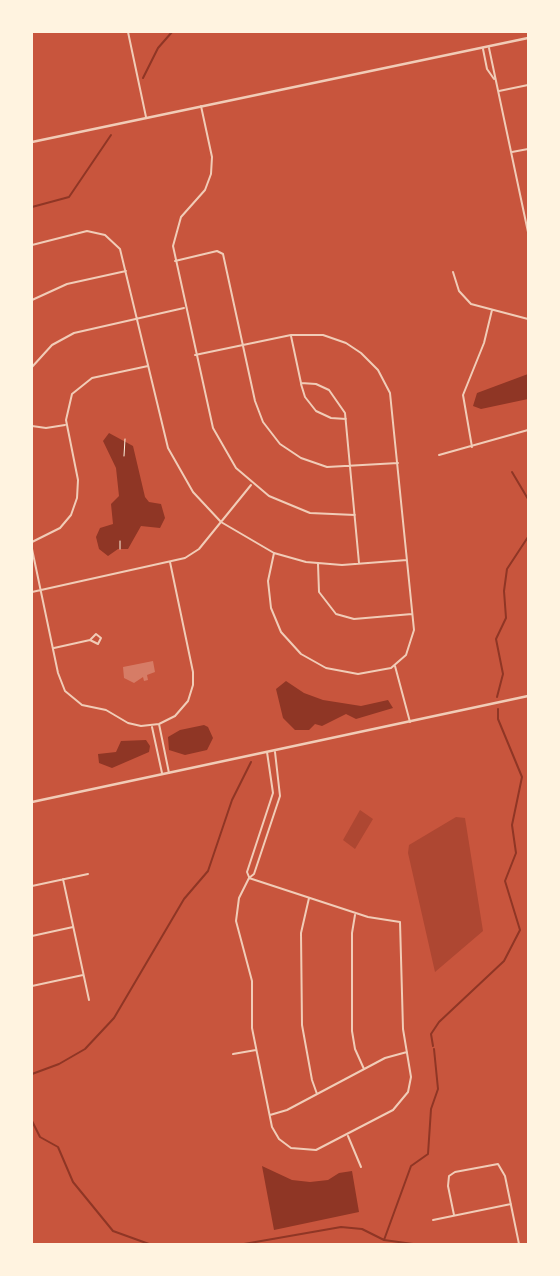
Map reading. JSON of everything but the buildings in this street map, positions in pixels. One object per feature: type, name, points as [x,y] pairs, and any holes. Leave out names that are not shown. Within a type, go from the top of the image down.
[{"type":"street","points":[[128,32],[146,118]]},
{"type":"street","points":[[32,142],[528,38]]},
{"type":"street","points":[[489,46],[528,232]]},
{"type":"street","points":[[482,48],[487,69],[495,80]]},
{"type":"street","points":[[498,92],[528,85]]},
{"type":"street","points":[[201,106],[212,157],[211,174],[205,190],[176,228],[173,242],[195,355],[215,436],[233,464],[252,485],[274,499],[306,512],[355,515]]},
{"type":"street","points":[[511,153],[528,149]]},
{"type":"street","points":[[32,246],[80,231],[99,233],[120,249],[138,318],[160,425],[174,461],[198,498],[221,522],[274,553],[318,564],[408,560]]},
{"type":"street","points":[[175,261],[222,253],[256,406],[275,438],[290,452],[314,464],[351,467],[399,463]]},
{"type":"street","points":[[32,300],[68,284],[127,271]]},
{"type":"street","points":[[453,272],[463,297],[474,305],[528,319]]},
{"type":"street","points":[[32,367],[49,347],[68,335],[185,308]]},
{"type":"street","points":[[471,447],[463,395],[484,343],[492,310]]},
{"type":"street","points":[[195,355],[307,334],[335,339],[356,349],[373,364],[390,393],[399,463],[413,614],[412,643],[405,657],[394,666],[369,673],[341,672],[313,662],[293,647],[277,625],[270,603],[268,577],[274,553]]},
{"type":"street","points":[[291,335],[305,397],[316,411],[331,418],[346,419]]},
{"type":"street","points":[[32,542],[60,528],[75,503],[78,480],[66,424],[68,402],[83,382],[148,366]]},
{"type":"street","points":[[301,383],[316,384],[331,391],[342,405],[346,419],[359,564]]},
{"type":"street","points":[[32,426],[46,428],[66,424]]},
{"type":"street","points":[[439,455],[528,430]]},
{"type":"street","points":[[32,592],[170,562],[195,553],[252,485]]},
{"type":"street","points":[[32,549],[60,681],[76,702],[106,710],[128,723],[152,726],[183,708],[194,681],[170,562]]},
{"type":"street","points":[[318,564],[317,582],[320,595],[330,609],[340,615],[357,619],[413,614]]},
{"type":"street","points":[[53,648],[90,640]]},
{"type":"street","points":[[394,666],[410,722]]},
{"type":"street","points":[[32,802],[528,696]]},
{"type":"street","points":[[159,724],[169,774]]},
{"type":"street","points":[[152,726],[162,775]]},
{"type":"street","points":[[249,878],[355,913],[400,922],[403,1029],[411,1081],[402,1102],[319,1149],[300,1151],[279,1139],[269,1115],[251,1023],[253,992],[235,916],[241,892],[249,878],[254,874],[275,812],[281,783],[275,751]]},
{"type":"street","points":[[249,878],[247,872],[273,787],[267,752]]},
{"type":"street","points":[[268,810],[275,812]]},
{"type":"street","points":[[257,843],[264,845]]},
{"type":"street","points":[[32,886],[88,874]]},
{"type":"street","points":[[64,879],[89,1000]]},
{"type":"street","points":[[309,897],[302,933],[302,1025],[317,1094]]},
{"type":"street","points":[[355,913],[352,933],[352,1031],[364,1069]]},
{"type":"street","points":[[32,936],[74,927]]},
{"type":"street","points":[[32,986],[84,975]]},
{"type":"street","points":[[233,1054],[256,1049]]},
{"type":"street","points":[[269,1115],[283,1112],[385,1058],[407,1052]]},
{"type":"street","points":[[347,1135],[361,1167]]},
{"type":"street","points":[[454,1215],[449,1176],[456,1172],[499,1165],[504,1170],[519,1244]]},
{"type":"street","points":[[433,1220],[511,1204]]},
{"type":"path","points":[[124,456],[125,439]]},
{"type":"path","points":[[120,541],[120,550]]},
{"type":"shaded area","points":[[528,374],[528,399],[481,409],[473,406],[477,393]]},
{"type":"shaded area","points":[[109,433],[133,446],[145,497],[149,502],[161,504],[165,518],[160,528],[141,526],[128,549],[118,549],[108,556],[99,549],[96,537],[100,528],[113,524],[111,504],[119,496],[116,468],[103,441]]},
{"type":"shaded area","points":[[286,681],[304,693],[323,700],[361,706],[388,700],[393,708],[356,719],[346,714],[322,726],[315,724],[309,730],[295,730],[283,718],[276,689]]},
{"type":"shaded area","points":[[204,725],[208,727],[213,738],[207,750],[185,755],[169,750],[168,737],[180,730]]},
{"type":"shaded area","points":[[146,740],[150,746],[149,752],[112,768],[99,763],[98,754],[116,752],[121,741]]},
{"type":"shaded area","points":[[360,810],[373,819],[355,849],[343,840]]},
{"type":"shaded area","points":[[456,817],[465,818],[483,931],[435,972],[408,853],[409,845]]},
{"type":"shaded area","points":[[262,1166],[292,1180],[310,1182],[328,1180],[339,1173],[352,1171],[359,1212],[274,1230]]},
{"type":"waterway","points":[[143,78],[158,48],[172,32]]},
{"type":"waterway","points":[[32,207],[69,197],[111,135]]},
{"type":"waterway","points":[[512,472],[528,499]]},
{"type":"waterway","points":[[497,697],[503,674],[496,639],[506,618],[504,591],[507,569],[528,537]]},
{"type":"waterway","points":[[433,1046],[431,1034],[439,1022],[504,961],[520,930],[505,881],[516,853],[512,825],[522,777],[498,719],[498,709]]},
{"type":"waterway","points":[[32,1074],[59,1064],[85,1049],[114,1018],[184,899],[208,871],[232,800],[251,762]]},
{"type":"waterway","points":[[384,1240],[411,1166],[428,1154],[431,1109],[438,1089],[434,1049]]},
{"type":"waterway","points":[[32,1121],[40,1137],[58,1147],[73,1182],[113,1231],[149,1244]]},
{"type":"waterway","points":[[244,1244],[341,1227],[362,1229],[384,1240],[413,1244]]}]
